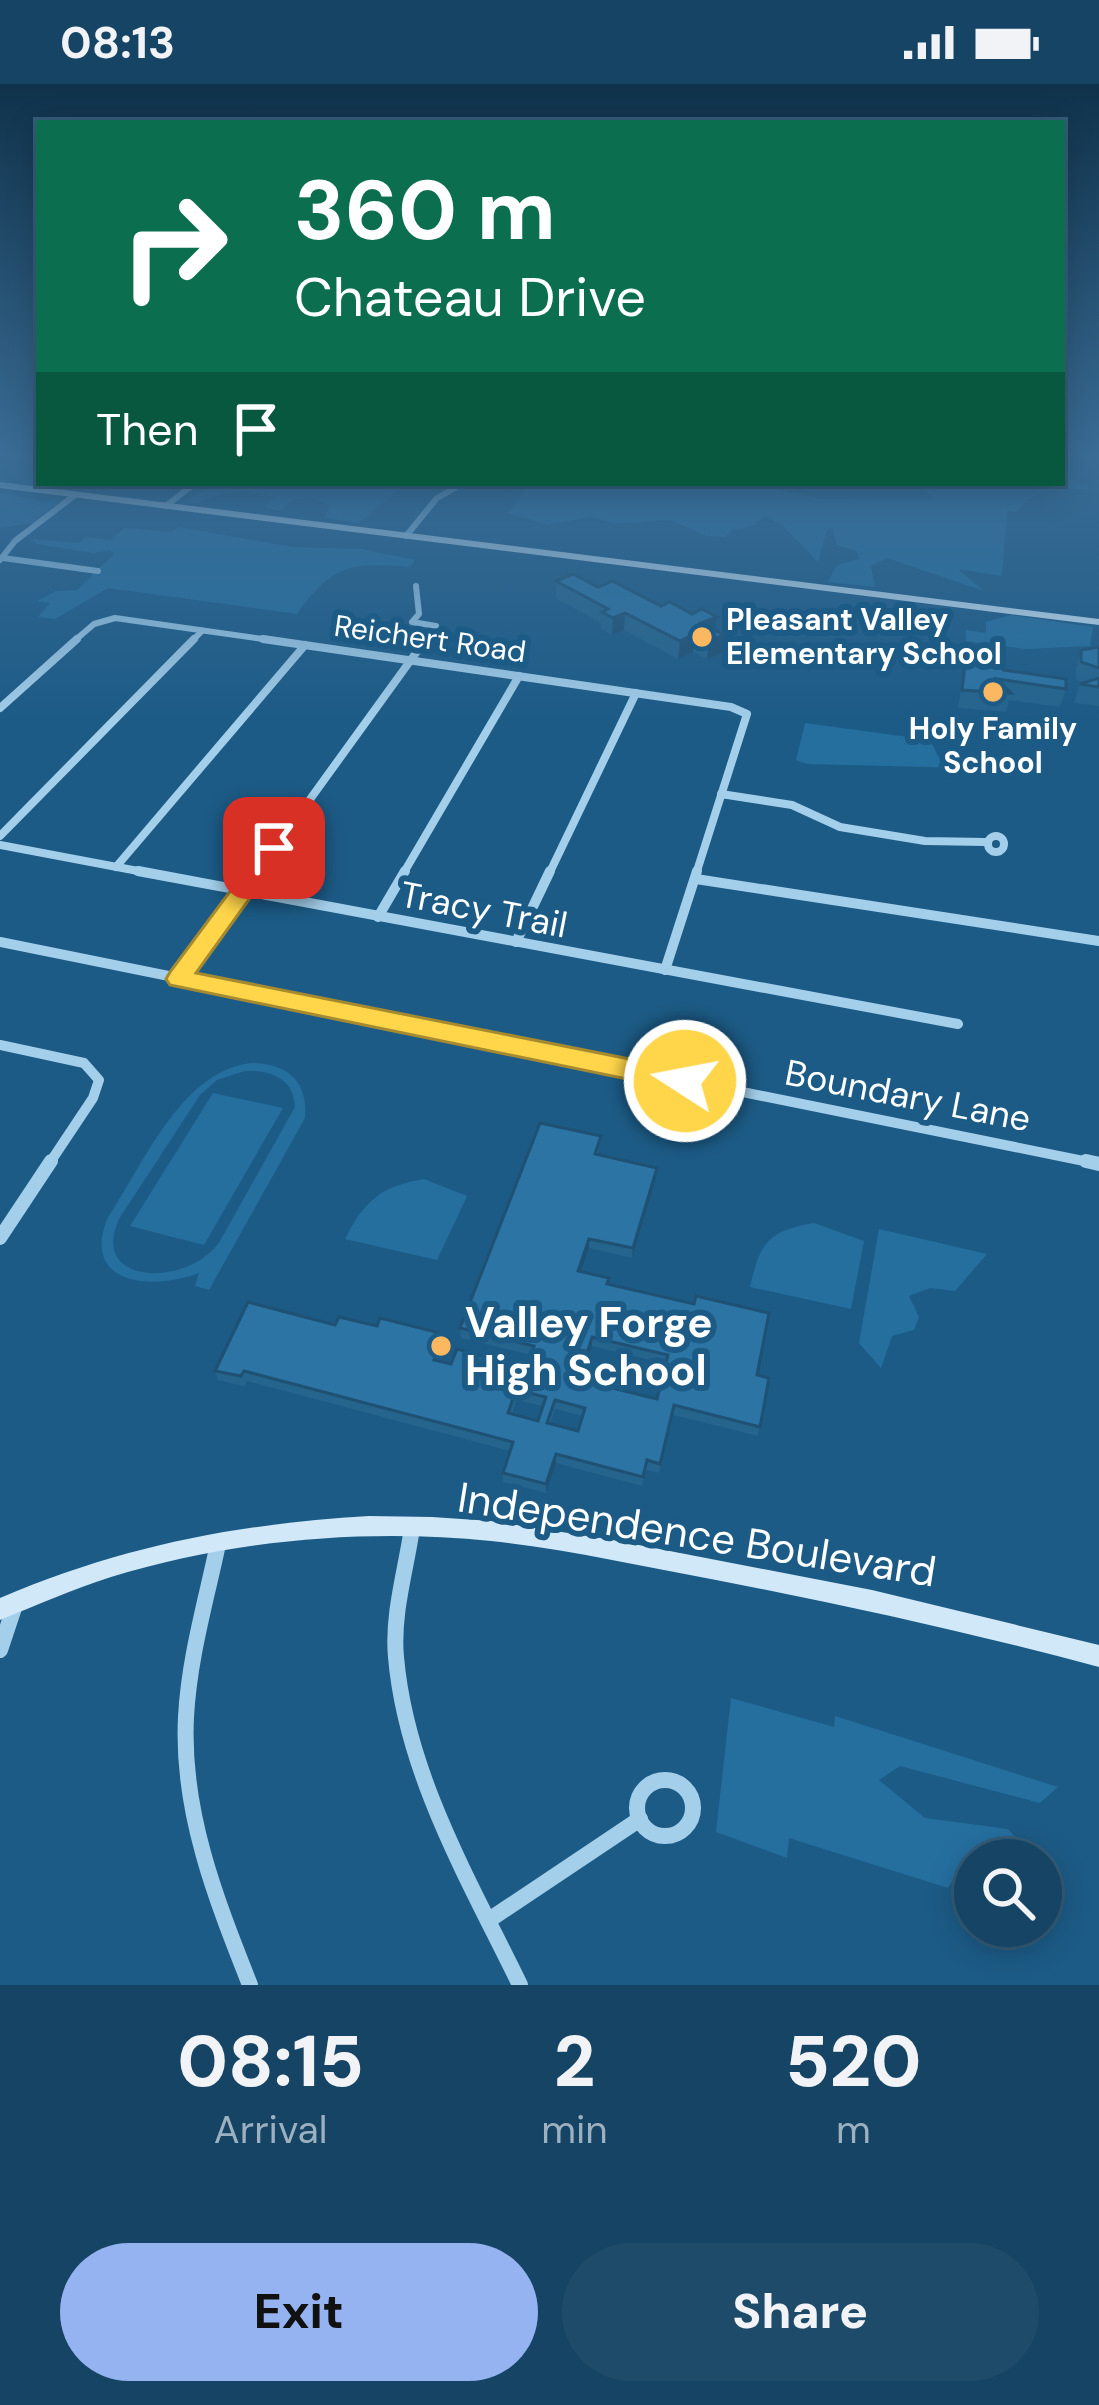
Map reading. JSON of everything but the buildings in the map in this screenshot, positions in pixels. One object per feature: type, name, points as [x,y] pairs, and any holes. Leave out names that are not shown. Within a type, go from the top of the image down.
[{"type":"main road","points":[[484,546],[1099,622]]},
{"type":"main road","name":"Independence Boulevard","points":[[8,1606],[102,1570],[218,1544],[311,1530],[488,1531],[936,1612],[1099,1656]]},
{"type":"street","points":[[2,559],[98,571]]},
{"type":"street","points":[[179,979],[436,626],[412,622],[419,614],[416,586]]},
{"type":"street","name":"Reichert Road","points":[[0,708],[104,619],[731,707],[747,714],[721,794]]},
{"type":"street","points":[[0,836],[202,631]]},
{"type":"street","points":[[116,867],[304,645]]},
{"type":"street","points":[[378,916],[519,676]]},
{"type":"street","points":[[516,942],[636,694]]},
{"type":"street","points":[[665,970],[721,794],[792,806],[840,827],[925,841],[985,842]]},
{"type":"street","name":"Tracy Trail","points":[[0,845],[958,1024]]},
{"type":"street","points":[[696,879],[1099,941]]},
{"type":"street","name":"Boundary Lane","points":[[0,942],[1099,1164]]},
{"type":"street","points":[[0,1045],[84,1063],[100,1080],[93,1098],[0,1238]]},
{"type":"street","points":[[412,1528],[396,1654],[406,1714],[435,1799],[520,1985]]},
{"type":"street","points":[[218,1544],[194,1657],[185,1735],[206,1877],[250,1985]]},
{"type":"street","points":[[0,1650],[8,1606]]},
{"type":"street","points":[[489,1920],[640,1819]]},
{"type":"shaded area","points":[[48,546],[285,546],[361,549],[415,560],[410,567],[372,565],[344,570],[321,585],[297,614],[108,588],[55,619],[38,617],[50,603],[37,601],[56,591],[77,590],[114,554],[110,550],[93,553]]},
{"type":"shaded area","points":[[802,546],[823,546],[818,562]]},
{"type":"shaded area","points":[[839,546],[1004,546],[1002,576],[958,569],[984,591],[887,558],[871,566],[875,587],[828,582],[837,565],[859,559],[857,551]]},
{"type":"shaded area","points":[[1011,615],[1093,627],[1090,646],[1025,649],[966,641],[966,630],[986,633],[986,622]]},
{"type":"shaded area","points":[[805,723],[930,740],[938,756],[967,768],[807,764],[796,760]]},
{"type":"shaded area","points":[[251,1063],[286,1071],[303,1094],[305,1118],[209,1290],[195,1286],[199,1273],[162,1281],[127,1278],[104,1259],[107,1219],[166,1124],[204,1083]],"holes":[[[254,1071],[272,1074],[285,1083],[295,1107],[220,1241],[187,1267],[147,1273],[129,1268],[117,1258],[113,1241],[119,1219],[200,1095],[217,1080]]]},
{"type":"shaded area","points":[[213,1093],[283,1108],[204,1245],[130,1226]]},
{"type":"shaded area","points":[[424,1179],[467,1196],[437,1260],[345,1239],[376,1197]]},
{"type":"shaded area","points":[[814,1223],[864,1241],[851,1309],[750,1287],[768,1241],[786,1230]]},
{"type":"shaded area","points":[[879,1229],[987,1254],[955,1291],[930,1288],[909,1296],[919,1317],[914,1330],[892,1336],[881,1368],[859,1343]]},
{"type":"shaded area","points":[[731,1698],[834,1727],[835,1716],[1058,1787],[1040,1803],[900,1766],[879,1780],[925,1818],[1008,1829],[1017,1839],[954,1839],[954,1879],[948,1888],[789,1838],[787,1858],[716,1832]]},
{"type":"place","name":"Pleasant Valley Elementary School","points":[[702,637]]},
{"type":"place","name":"Holy Family School","points":[[993,692]]},
{"type":"place","name":"Valley Forge High School","points":[[441,1346]]},
{"type":"route","points":[[274,848],[179,979],[685,1081]]}]
